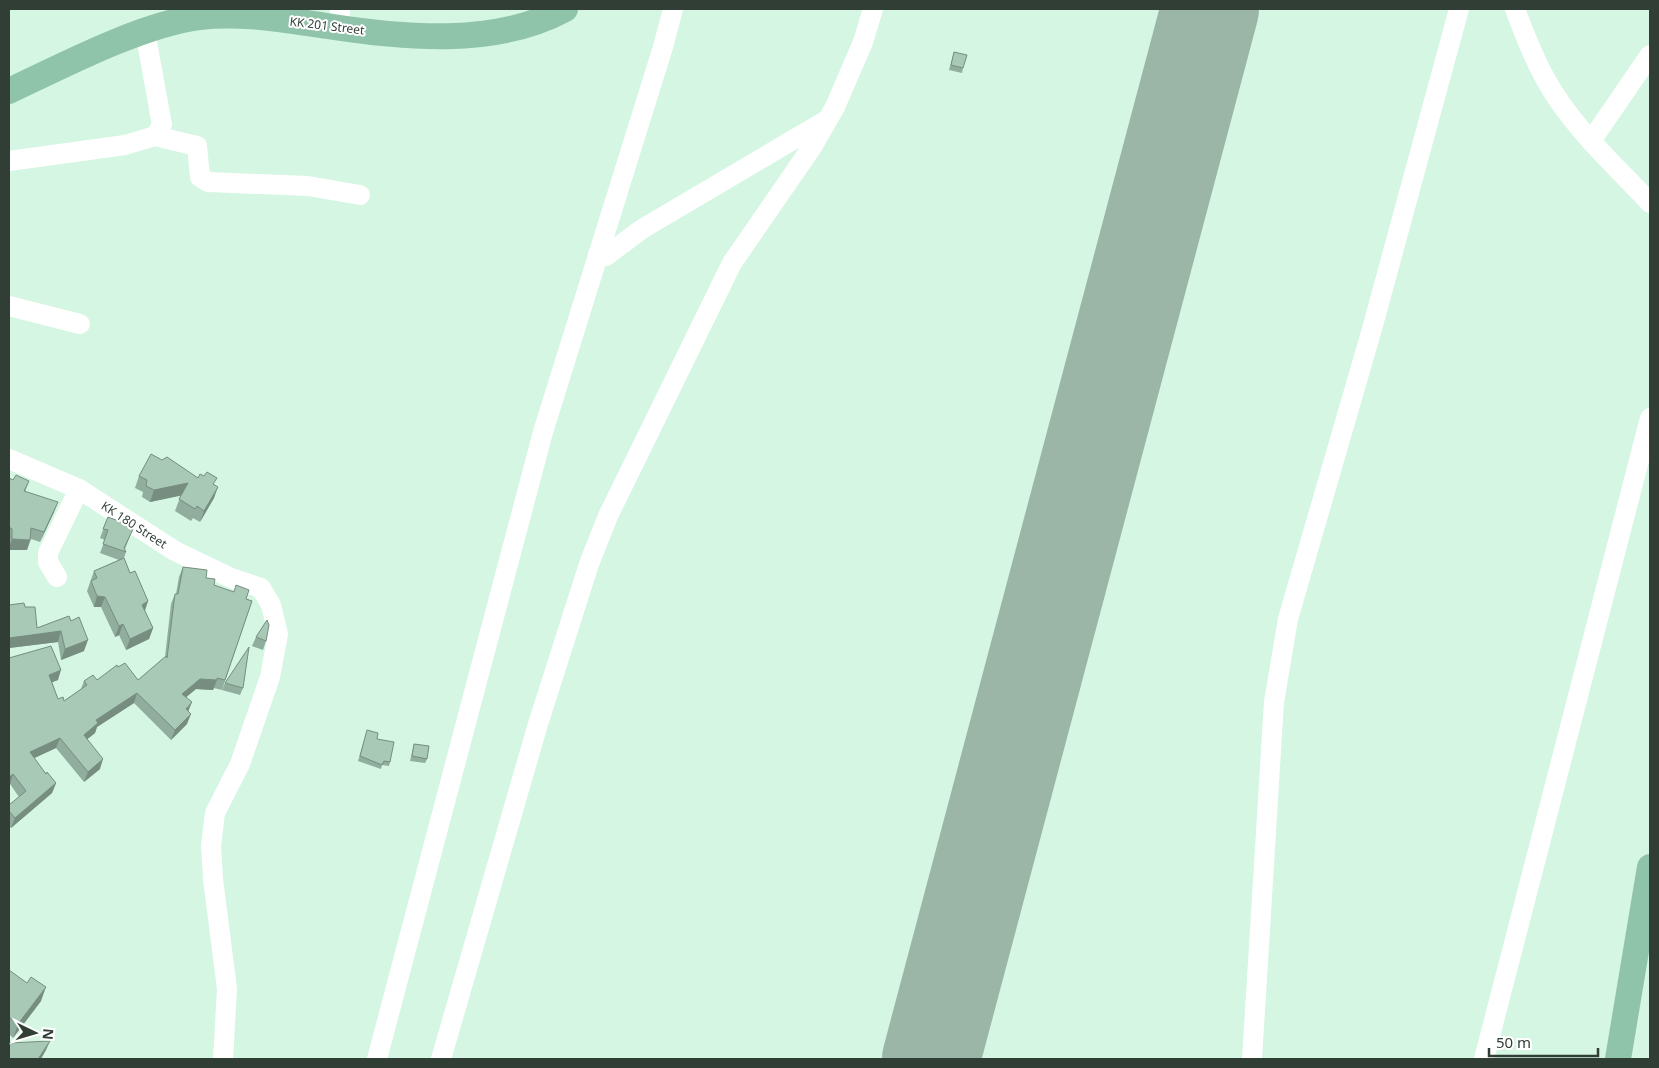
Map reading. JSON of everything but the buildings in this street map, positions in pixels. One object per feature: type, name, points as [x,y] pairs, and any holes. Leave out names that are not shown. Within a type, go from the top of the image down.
[{"type":"main road","name":"KK 201 Street","points":[[9,91],[145,31],[199,17],[252,15],[340,18],[424,35],[483,34],[517,29],[548,18],[565,9]]},
{"type":"main road","points":[[1618,1059],[1645,941],[1650,866]]},
{"type":"street","points":[[378,1059],[543,432],[663,47],[672,9]]},
{"type":"street","points":[[441,1059],[538,724],[589,564],[608,516],[732,263],[812,147],[827,120],[860,50],[873,9]]},
{"type":"street","points":[[1252,1059],[1274,702],[1284,637],[1301,568],[1372,329],[1459,9]]},
{"type":"street","points":[[1515,9],[1546,80],[1565,109],[1591,140],[1650,203]]},
{"type":"street","points":[[145,31],[162,125],[155,136]]},
{"type":"street","points":[[1591,140],[1650,55]]},
{"type":"street","points":[[598,254],[606,256],[642,229],[827,120]]},
{"type":"street","points":[[9,161],[125,144],[155,136],[197,146],[200,177],[208,182],[308,186],[360,195]]},
{"type":"street","points":[[9,306],[80,324]]},
{"type":"street","points":[[1484,1059],[1650,418]]},
{"type":"street","name":"KK 180 Street","points":[[9,458],[79,489],[175,551],[231,578],[261,588],[271,605],[278,634],[270,677],[240,764],[215,814],[211,846],[213,879],[227,989],[223,1059]]},
{"type":"street","points":[[57,577],[48,562],[48,552],[79,489]]},
{"type":"runway","points":[[931,1059],[1210,9]]}]
